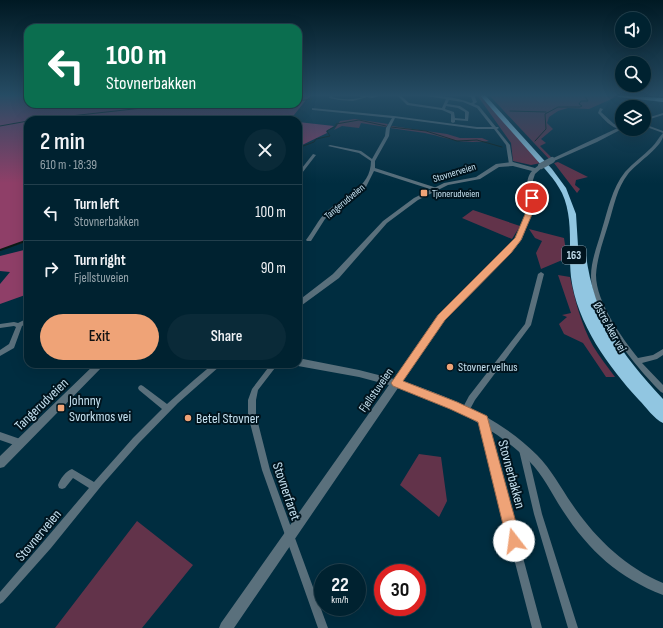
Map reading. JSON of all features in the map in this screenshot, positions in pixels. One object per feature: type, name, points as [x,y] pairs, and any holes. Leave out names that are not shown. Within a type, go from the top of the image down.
[{"type":"highway","name":"Østre Aker vei","points":[[504,124],[549,170],[563,189],[572,212],[576,278],[586,312],[614,360],[663,417]]},
{"type":"highway","name":"Østre Aker vei","points":[[512,124],[554,169],[569,190],[577,208],[584,279],[594,312],[608,338],[622,359],[663,407]]},
{"type":"street","points":[[330,146],[360,152],[373,161],[388,136],[388,128],[390,124]]},
{"type":"street","points":[[447,124],[477,128],[496,128]]},
{"type":"street","points":[[493,124],[508,145],[510,164]]},
{"type":"street","points":[[651,129],[663,133],[660,142],[631,167],[621,181],[613,200],[594,270],[594,281],[600,302],[620,340],[663,390]]},
{"type":"street","points":[[538,168],[615,131]]},
{"type":"street","points":[[302,171],[314,155]]},
{"type":"street","name":"Tangerudveien","points":[[309,240],[323,218],[329,212],[364,186],[373,169],[373,161]]},
{"type":"street","name":"Stovnerveien","points":[[302,302],[342,270],[389,218],[407,204],[449,183],[478,178],[496,165],[510,164],[538,168]]},
{"type":"street","name":"Fjellstuveien","points":[[226,628],[442,317],[519,238],[532,200],[530,181],[538,168]]},
{"type":"street","points":[[373,169],[435,189]]},
{"type":"street","points":[[465,411],[472,398],[528,325],[541,274]]},
{"type":"street","points":[[0,326],[12,324],[19,325],[24,322]]},
{"type":"street","points":[[0,353],[14,343],[19,330],[19,325]]},
{"type":"street","points":[[637,361],[655,358],[663,352]]},
{"type":"street","name":"Stovnerbakken","points":[[302,363],[349,371],[396,383],[484,420],[522,448],[540,467],[584,530],[599,547],[630,573],[663,589]]},
{"type":"street","name":"Tangerudveien","points":[[0,463],[97,368]]},
{"type":"street","name":"Stovnerveien","points":[[0,599],[54,536],[94,486],[166,408],[213,368]]},
{"type":"street","name":"Stovnerfaret","points":[[272,368],[255,389],[252,400],[252,415],[260,452],[289,538],[323,628]]},
{"type":"street","points":[[140,388],[166,408]]},
{"type":"street","name":"Stovnerbakken","points":[[484,420],[483,424],[537,628]]},
{"type":"street","points":[[0,436],[20,443]]},
{"type":"street","name":"Stovnerbakken","points":[[522,448],[538,514],[573,628]]},
{"type":"street","points":[[62,485],[72,473],[94,486]]},
{"type":"shaded area","points":[[0,124],[24,124],[24,242],[0,250]]},
{"type":"shaded area","points":[[302,124],[334,126],[326,131],[327,133],[302,145]]},
{"type":"shaded area","points":[[338,124],[360,124],[359,128],[342,126],[334,130]]},
{"type":"shaded area","points":[[369,124],[388,124],[386,127]]},
{"type":"shaded area","points":[[498,124],[506,124],[541,163],[531,165],[513,161],[511,143]]},
{"type":"shaded area","points":[[516,124],[548,124],[553,129],[541,139],[546,143],[540,146],[551,157],[549,159]]},
{"type":"shaded area","points":[[392,126],[447,134],[460,138],[482,138],[489,141],[470,142],[456,140],[425,133],[390,128]]},
{"type":"shaded area","points":[[558,162],[588,177],[576,180],[575,185],[580,189],[577,193],[554,163]]},
{"type":"shaded area","points":[[473,210],[520,226],[512,239],[462,218]]},
{"type":"shaded area","points":[[529,229],[564,238],[567,258],[541,269],[536,253],[542,241],[535,238]]},
{"type":"shaded area","points":[[24,250],[24,295],[0,304],[0,284],[10,272],[0,271],[0,256]]},
{"type":"shaded area","points":[[558,275],[570,277],[579,312],[589,338],[598,354],[615,377],[606,377],[583,343],[564,334],[559,324],[567,317],[562,315],[571,313]]},
{"type":"shaded area","points":[[419,454],[441,457],[447,501],[439,517],[400,485]]},
{"type":"shaded area","points":[[137,521],[193,565],[142,628],[55,628]]},
{"type":"waterway","points":[[0,126],[9,124]]},
{"type":"waterway","points":[[302,146],[314,142],[316,139],[330,136],[327,131],[336,126],[336,124]]},
{"type":"waterway","points":[[378,124],[386,126]]},
{"type":"waterway","points":[[535,141],[546,129],[546,124]]},
{"type":"waterway","points":[[391,127],[426,131],[457,141],[477,140],[502,147]]},
{"type":"waterway","points":[[0,250],[24,241]]},
{"type":"place","name":"Tjonerudveien","points":[[424,193]]},
{"type":"place","name":"Stovner velhus","points":[[450,367]]},
{"type":"place","name":"Johnny Svorkmos vei","points":[[61,408]]},
{"type":"place","name":"Betel Stovner","points":[[188,418]]},
{"type":"route","points":[[514,541],[483,424],[484,420],[454,405],[396,383],[447,311],[508,251],[519,238],[529,212],[532,198]]}]
